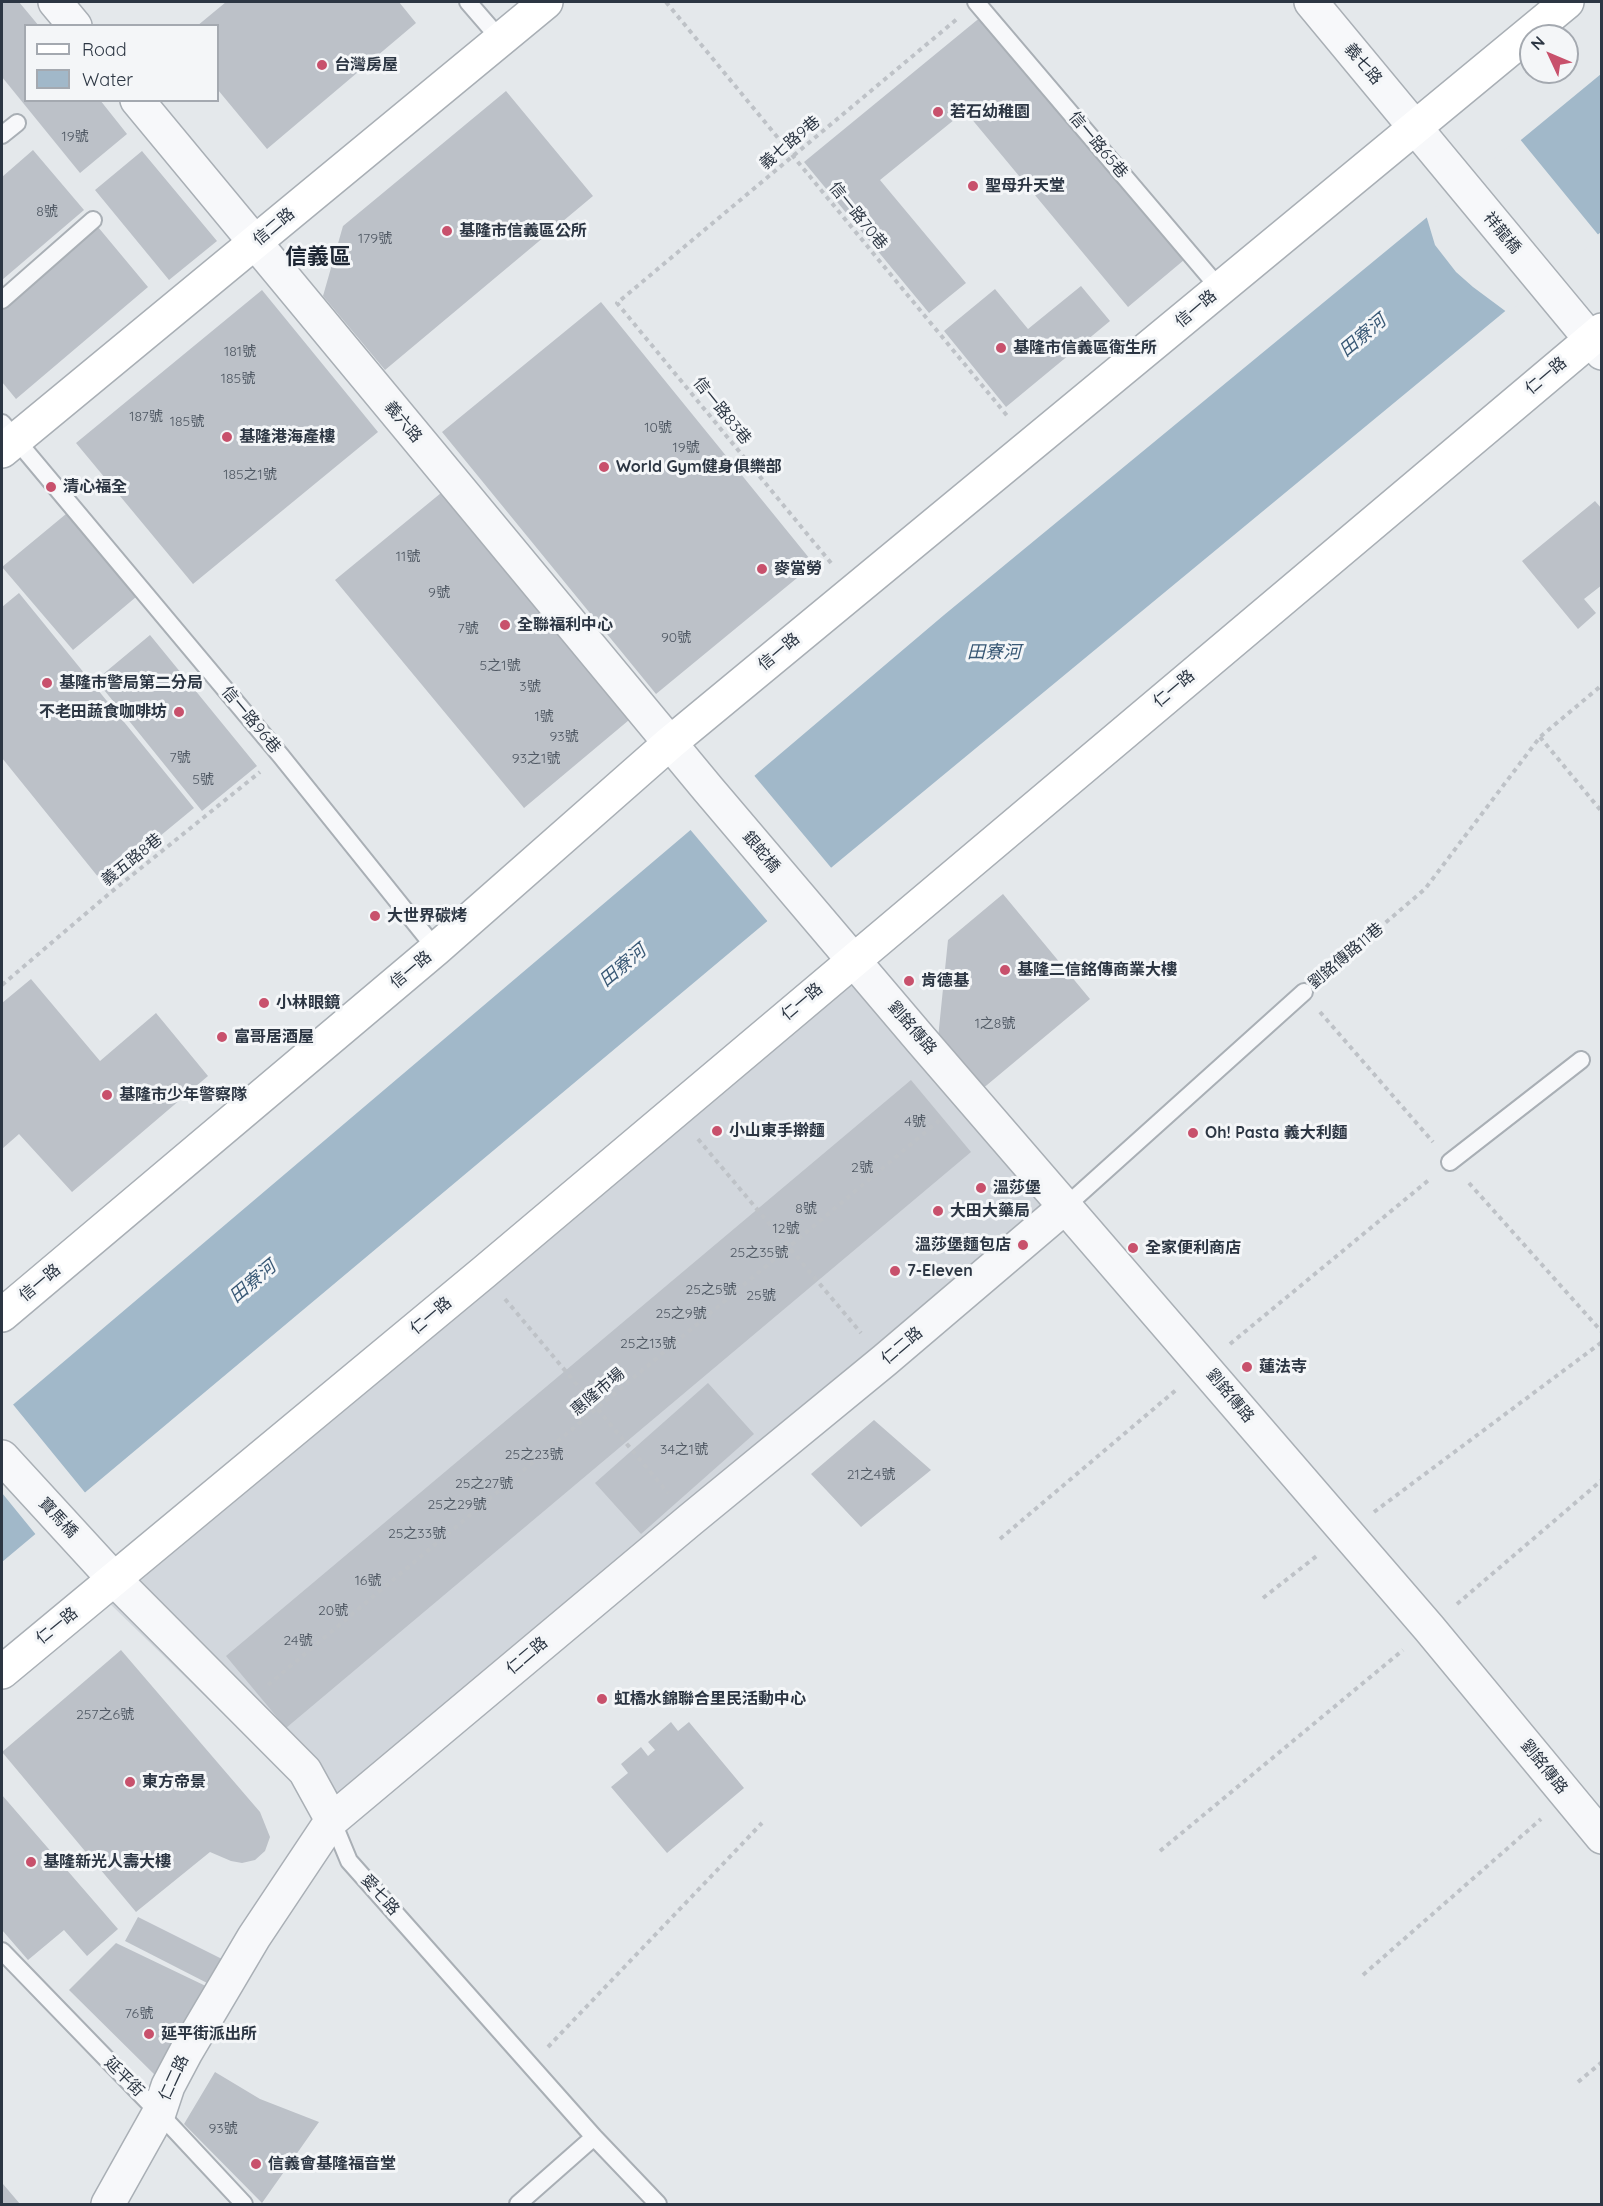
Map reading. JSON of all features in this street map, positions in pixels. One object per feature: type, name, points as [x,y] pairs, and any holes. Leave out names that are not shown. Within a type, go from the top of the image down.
[{"type":"street","points":[[55,2],[73,24]]},
{"type":"street","name":"信二路","points":[[6,438],[255,243],[546,2]]},
{"type":"street","name":"義七路","points":[[1311,2],[1415,127]]},
{"type":"street","name":"信一路","points":[[2,1315],[436,949],[670,743],[1567,2]]},
{"type":"street","name":"義六路","points":[[139,102],[670,743]]},
{"type":"street","name":"祥龍橋","points":[[1415,127],[1598,341]]},
{"type":"street","name":"仁一路","points":[[2,1672],[483,1273],[853,959],[1598,341]]},
{"type":"street","name":"銀蛇橋","points":[[670,743],[853,959]]},
{"type":"street","name":"劉銘傳路","points":[[853,959],[1429,1628],[1602,1837]]},
{"type":"street","name":"仁二路","points":[[108,2205],[159,2113],[168,2086],[186,2052],[254,1937],[332,1820],[885,1360],[1066,1206]]},
{"type":"street","name":"寶馬橋","points":[[2,1457],[114,1579]]},
{"type":"street","name":"愛七路","points":[[114,1579],[305,1771],[332,1820]]},
{"type":"lane","points":[[468,2],[500,39]]},
{"type":"lane","name":"信一路65巷","points":[[976,2],[1220,289]]},
{"type":"lane","points":[[2,135],[17,123]]},
{"type":"lane","points":[[2,300],[93,220]]},
{"type":"lane","name":"信一路96巷","points":[[6,438],[281,756],[436,949]]},
{"type":"lane","name":"劉銘傳路11巷","points":[[1066,1206],[1304,992]]},
{"type":"lane","points":[[1450,1162],[1581,1060]]},
{"type":"lane","name":"愛七路","points":[[332,1820],[350,1861],[594,2137],[658,2205]]},
{"type":"lane","name":"延平街","points":[[2,1951],[159,2113],[244,2205]]},
{"type":"lane","points":[[518,2205],[594,2137]]},
{"type":"path","name":"信一路70巷","points":[[666,2],[1031,445]]},
{"type":"path","name":"義七路9巷","points":[[618,303],[976,2]]},
{"type":"path","name":"信一路83巷","points":[[618,303],[854,591]]},
{"type":"path","name":"劉銘傳路11巷","points":[[1304,992],[1425,889],[1540,737],[1602,685]]},
{"type":"path","points":[[1540,737],[1602,812]]},
{"type":"path","name":"義五路8巷","points":[[2,985],[110,893],[281,756]]},
{"type":"path","points":[[1304,992],[1450,1162],[1602,1332]]},
{"type":"path","name":"惠隆市場","points":[[241,1708],[970,1095]]},
{"type":"path","points":[[675,1111],[885,1360]]},
{"type":"path","points":[[1000,1539],[1204,1365],[1450,1162]]},
{"type":"path","points":[[483,1273],[690,1520]]},
{"type":"path","points":[[1263,1598],[1346,1532],[1602,1342]]},
{"type":"path","points":[[1160,1851],[1429,1628],[1602,1479]]},
{"type":"path","points":[[1363,1975],[1568,1796]]},
{"type":"path","points":[[531,2065],[762,1824]]},
{"type":"path","points":[[1578,2082],[1602,2062]]},
{"type":"shaded area","points":[[853,959],[1066,1206],[332,1820],[102,1596]]},
{"type":"water","name":"田寮河","points":[[1601,74],[1601,232],[832,867],[2,1562],[2,1414],[944,615]]},
{"type":"pier","points":[[1519,138],[1600,237],[1508,313],[1456,272],[1435,245],[1426,215]]},
{"type":"pier","points":[[752,773],[833,870],[769,923],[688,827]]},
{"type":"pier","points":[[11,1402],[87,1495],[37,1536],[2,1493],[2,1410]]},
{"type":"building","points":[[2,2],[19,2],[37,24],[24,24],[24,102],[102,102],[127,134],[80,173],[2,77]]},
{"type":"building","points":[[226,2],[399,2],[416,23],[267,149],[219,91],[219,24],[199,24]]},
{"type":"building","name":"聖母升天堂","points":[[982,16],[1184,260],[1128,307],[965,111],[880,180],[966,283],[929,313],[804,162]]},
{"type":"building","name":"基隆市信義區公所","points":[[506,91],[593,196],[385,370],[323,296],[343,226]]},
{"type":"building","points":[[33,150],[84,210],[2,280],[2,177]]},
{"type":"building","points":[[142,151],[217,241],[169,280],[95,190]]},
{"type":"building","points":[[98,227],[148,287],[16,399],[2,382],[2,308]]},
{"type":"building","name":"基隆市信義區衛生所","points":[[1081,286],[1110,321],[1006,407],[944,331],[995,289],[1028,329]]},
{"type":"building","name":"基隆港海產樓","points":[[262,290],[378,432],[193,584],[76,443]]},
{"type":"building","points":[[601,302],[814,564],[656,694],[442,432]]},
{"type":"building","points":[[441,493],[629,720],[524,808],[335,580]]},
{"type":"building","points":[[1595,501],[1602,509],[1602,585],[1584,599],[1596,613],[1578,629],[1522,561]]},
{"type":"building","points":[[66,514],[136,597],[73,650],[2,567]]},
{"type":"building","name":"基隆市警局第二分局","points":[[19,593],[194,808],[103,883],[2,758],[2,607]]},
{"type":"building","points":[[150,635],[257,766],[202,811],[96,680]]},
{"type":"building","name":"基隆二信銘傳商業大樓","points":[[1003,894],[1090,999],[981,1090],[938,1038],[948,940]]},
{"type":"building","name":"基隆市少年警察隊","points":[[31,979],[100,1061],[156,1013],[208,1076],[72,1192],[19,1134],[2,1149],[2,1003]]},
{"type":"building","points":[[911,1080],[971,1152],[286,1728],[226,1656]]},
{"type":"building","points":[[708,1383],[754,1434],[641,1534],[595,1483]]},
{"type":"building","points":[[874,1420],[931,1470],[861,1527],[811,1474]]},
{"type":"building","name":"東方帝景","points":[[121,1650],[260,1812],[270,1837],[265,1851],[255,1860],[242,1863],[210,1852],[136,1912],[2,1752]]},
{"type":"building","points":[[671,1722],[678,1731],[689,1722],[744,1788],[667,1853],[611,1787],[628,1773],[621,1764],[641,1747],[648,1756],[655,1750],[648,1742]]},
{"type":"building","name":"基隆新光人壽大樓","points":[[2,1795],[118,1929],[87,1956],[64,1930],[28,1960],[2,1930]]},
{"type":"building","points":[[138,1917],[226,1961],[213,1986],[125,1941]]},
{"type":"building","name":"延平街派出所","points":[[116,1943],[212,1989],[158,2078],[69,1990]]},
{"type":"building","name":"信義會基隆福音堂","points":[[215,2072],[260,2099],[319,2122],[262,2203],[184,2124]]},
{"type":"building","points":[[3,2184],[20,2204],[2,2204]]},
{"type":"place","name":"台灣房屋","points":[[322,65]]},
{"type":"place","name":"若石幼稚園","points":[[938,112]]},
{"type":"place","name":"聖母升天堂","points":[[973,186]]},
{"type":"place","name":"基隆市信義區公所","points":[[447,231]]},
{"type":"place","name":"基隆市信義區衛生所","points":[[1001,348]]},
{"type":"place","name":"基隆港海產樓","points":[[227,437]]},
{"type":"place","name":"World Gym健身俱樂部","points":[[604,467]]},
{"type":"place","name":"清心福全","points":[[51,487]]},
{"type":"place","name":"麥當勞","points":[[762,569]]},
{"type":"place","name":"全聯福利中心","points":[[505,625]]},
{"type":"place","name":"基隆市警局第二分局","points":[[47,683]]},
{"type":"place","name":"不老田蔬食咖啡坊","points":[[179,712]]},
{"type":"place","name":"大世界碳烤","points":[[375,916]]},
{"type":"place","name":"基隆二信銘傳商業大樓","points":[[1005,970]]},
{"type":"place","name":"肯德基","points":[[909,981]]},
{"type":"place","name":"小林眼鏡","points":[[264,1003]]},
{"type":"place","name":"富哥居酒屋","points":[[222,1037]]},
{"type":"place","name":"基隆市少年警察隊","points":[[107,1095]]},
{"type":"place","name":"小山東手擀麵","points":[[717,1131]]},
{"type":"place","name":"Oh! Pasta 義大利麵","points":[[1193,1133]]},
{"type":"place","name":"溫莎堡","points":[[981,1188]]},
{"type":"place","name":"大田大藥局","points":[[938,1211]]},
{"type":"place","name":"溫莎堡麵包店","points":[[1023,1245]]},
{"type":"place","name":"全家便利商店","points":[[1133,1248]]},
{"type":"place","name":"7-Eleven","points":[[895,1271]]},
{"type":"place","name":"蓮法寺","points":[[1247,1367]]},
{"type":"place","name":"虹橋水錦聯合里民活動中心","points":[[602,1699]]},
{"type":"place","name":"東方帝景","points":[[130,1782]]},
{"type":"place","name":"基隆新光人壽大樓","points":[[31,1862]]},
{"type":"place","name":"延平街派出所","points":[[149,2034]]},
{"type":"place","name":"信義會基隆福音堂","points":[[256,2164]]},
{"type":"district","name":"信義區","points":[[318,257]]}]
